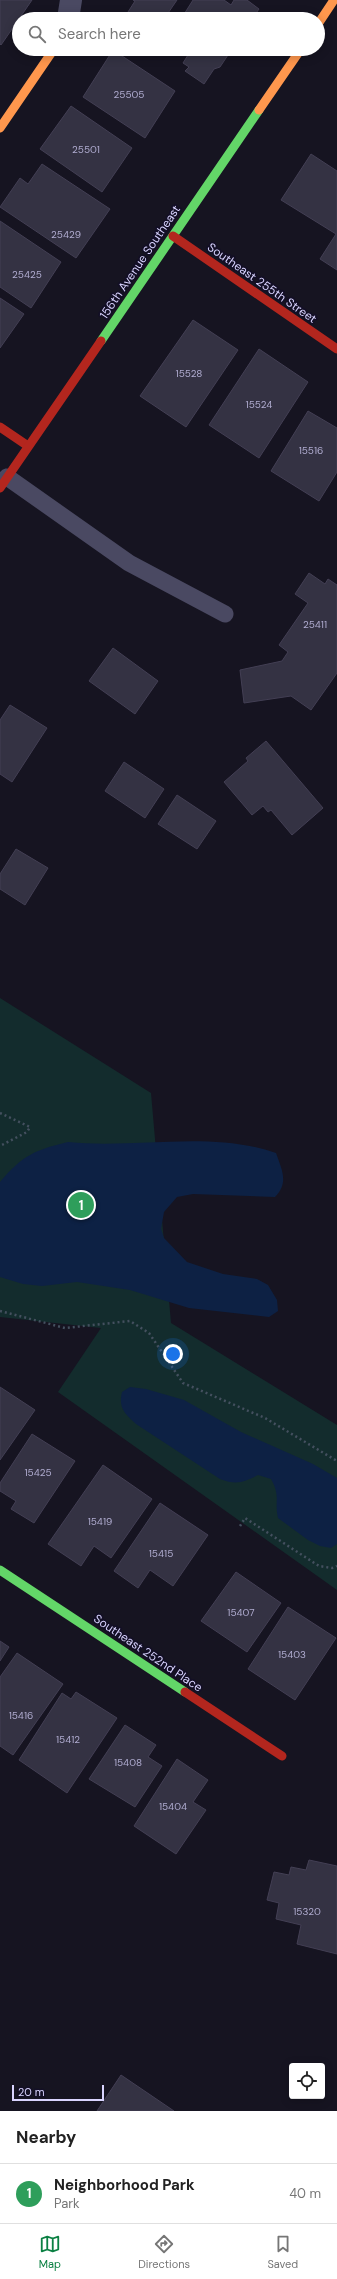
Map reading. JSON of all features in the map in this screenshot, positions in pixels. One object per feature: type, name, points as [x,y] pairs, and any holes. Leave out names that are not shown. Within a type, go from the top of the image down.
[{"type":"street","points":[[69,12],[71,0]]},
{"type":"street","points":[[325,14],[334,0]]},
{"type":"street","points":[[0,128],[49,56]]},
{"type":"street","name":"156th Avenue Southeast","points":[[4,482],[296,56]]},
{"type":"street","name":"Southeast 255th Street","points":[[173,236],[337,349]]},
{"type":"street","points":[[0,427],[28,446]]},
{"type":"street","name":"Southeast 252nd Place","points":[[0,1570],[282,1756]]},
{"type":"lane","points":[[4,482],[129,563],[226,614]]},
{"type":"path","points":[[0,1112],[30,1127],[27,1132],[0,1146]]},
{"type":"path","points":[[0,1311],[65,1328],[130,1321],[149,1334],[183,1383],[265,1418],[337,1461]]},
{"type":"path","points":[[240,1526],[245,1518],[319,1566],[332,1568],[337,1566]]},
{"type":"green space","points":[[0,998],[151,1093],[171,1323],[337,1425],[337,1590],[58,1392],[101,1328],[0,1317]]},
{"type":"water","points":[[199,1141],[251,1146],[276,1153],[282,1171],[283,1181],[282,1187],[275,1197],[193,1194],[177,1197],[164,1212],[161,1229],[164,1238],[187,1262],[223,1274],[257,1279],[268,1285],[277,1300],[278,1311],[269,1317],[189,1308],[130,1290],[77,1282],[42,1286],[23,1284],[0,1277],[0,1182],[16,1165],[30,1155],[68,1142],[94,1144]]},
{"type":"water","points":[[130,1387],[146,1389],[184,1400],[241,1432],[313,1464],[337,1478],[337,1544],[331,1548],[320,1546],[308,1540],[278,1518],[277,1495],[271,1479],[258,1475],[248,1480],[239,1482],[231,1482],[220,1479],[136,1424],[123,1410],[121,1402],[122,1392]]},
{"type":"building","points":[[0,0],[32,0],[24,12],[12,12],[12,29],[1,45]]},
{"type":"building","points":[[133,0],[177,0],[169,12],[128,12],[135,1]]},
{"type":"building","points":[[193,0],[224,0],[231,5],[234,0],[247,0],[259,9],[257,12],[185,12]]},
{"type":"building","points":[[109,56],[122,56],[175,91],[145,138],[83,97]]},
{"type":"building","points":[[187,56],[227,56],[220,67],[214,69],[204,84],[185,71],[189,67],[183,63]]},
{"type":"building","points":[[71,106],[132,148],[102,192],[40,149]]},
{"type":"building","points":[[311,154],[337,171],[337,270],[320,259],[336,234],[281,200]]},
{"type":"building","points":[[42,164],[110,209],[76,258],[0,207],[20,178],[28,184]]},
{"type":"building","points":[[0,221],[61,262],[31,308],[0,287]]},
{"type":"building","points":[[0,298],[24,314],[0,348]]},
{"type":"building","points":[[193,320],[238,350],[186,427],[140,396]]},
{"type":"building","points":[[259,349],[308,382],[259,458],[209,425]]},
{"type":"building","points":[[308,411],[337,428],[337,472],[319,501],[271,471]]},
{"type":"building","points":[[309,573],[325,584],[328,579],[337,585],[337,673],[311,710],[291,696],[244,703],[240,670],[282,661],[288,652],[279,645],[308,603],[295,594]]},
{"type":"building","points":[[113,648],[158,681],[135,714],[89,681]]},
{"type":"building","points":[[10,705],[47,728],[12,782],[0,774],[0,720]]},
{"type":"building","points":[[266,741],[323,808],[292,835],[271,810],[268,812],[263,806],[252,815],[224,782],[248,761],[246,758]]},
{"type":"building","points":[[124,762],[164,789],[145,818],[105,791]]},
{"type":"building","points":[[177,795],[216,821],[197,849],[158,824]]},
{"type":"building","points":[[16,849],[48,868],[25,905],[0,889],[0,874]]},
{"type":"building","points":[[0,1387],[35,1410],[0,1460]]},
{"type":"building","points":[[32,1434],[75,1461],[34,1523],[11,1509],[16,1501],[0,1491],[0,1483]]},
{"type":"building","points":[[103,1465],[152,1499],[111,1558],[94,1546],[81,1566],[48,1544]]},
{"type":"building","points":[[160,1503],[208,1535],[173,1586],[150,1570],[138,1588],[114,1571]]},
{"type":"building","points":[[236,1572],[281,1603],[247,1652],[201,1621]]},
{"type":"building","points":[[288,1607],[336,1638],[295,1700],[248,1669]]},
{"type":"building","points":[[0,1641],[9,1647],[0,1661]]},
{"type":"building","points":[[17,1653],[63,1684],[13,1755],[0,1746],[0,1677]]},
{"type":"building","points":[[76,1692],[117,1718],[67,1793],[19,1760],[62,1693],[71,1699]]},
{"type":"building","points":[[125,1725],[156,1745],[148,1757],[162,1766],[135,1807],[89,1779]]},
{"type":"building","points":[[177,1759],[208,1780],[193,1802],[206,1810],[176,1854],[134,1826]]},
{"type":"building","points":[[309,1860],[337,1866],[337,1954],[297,1944],[301,1925],[276,1919],[279,1903],[267,1900],[274,1872],[289,1875],[291,1867],[306,1870]]},
{"type":"building","points":[[121,2075],[174,2111],[97,2111]]},
{"type":"traffic: fast","points":[[101,341],[259,110]]},
{"type":"traffic: fast","points":[[0,1570],[185,1692]]},
{"type":"traffic: slow","points":[[325,14],[334,0]]},
{"type":"traffic: slow","points":[[0,128],[49,56]]},
{"type":"traffic: slow","points":[[259,110],[296,56]]},
{"type":"traffic: jam","points":[[173,236],[337,349]]},
{"type":"traffic: jam","points":[[0,488],[101,341]]},
{"type":"traffic: jam","points":[[0,427],[28,446]]},
{"type":"traffic: jam","points":[[185,1692],[282,1756]]},
{"type":"place","name":"Neighborhood Park","points":[[81,1205]]}]
